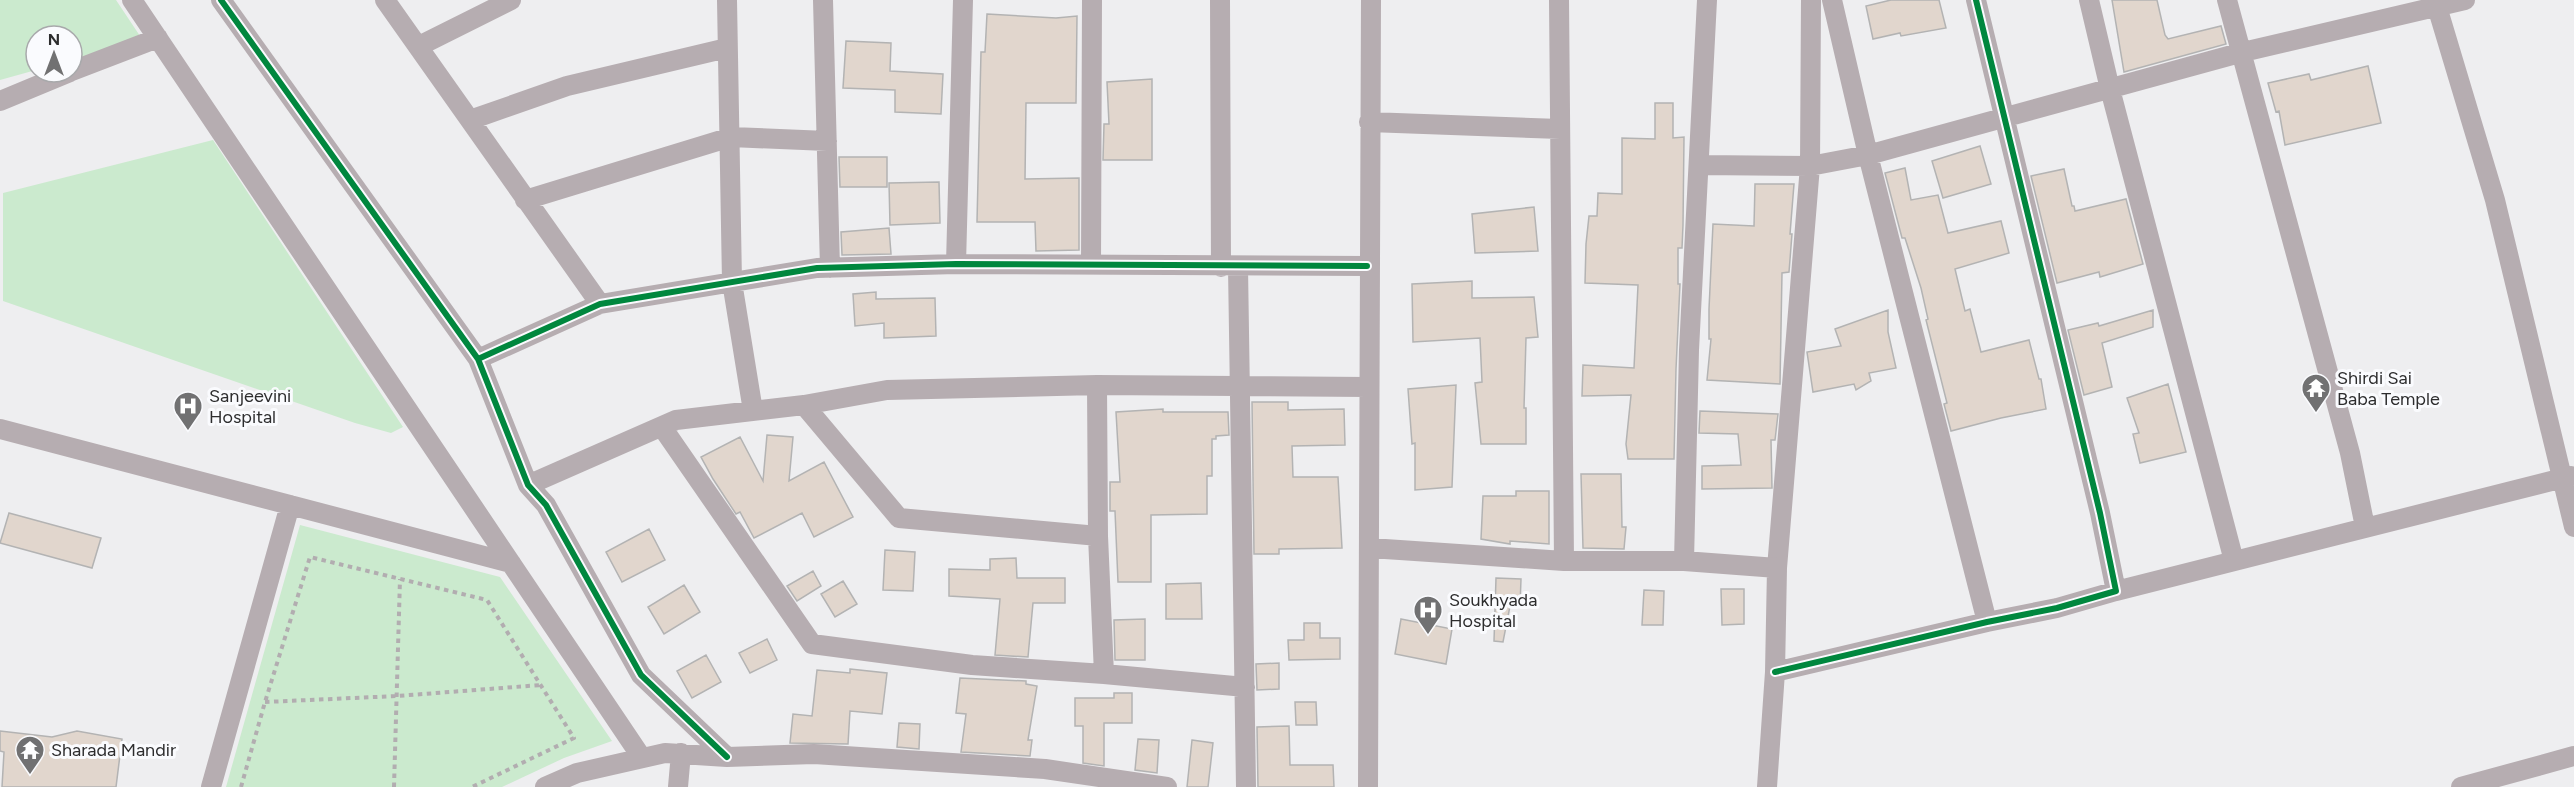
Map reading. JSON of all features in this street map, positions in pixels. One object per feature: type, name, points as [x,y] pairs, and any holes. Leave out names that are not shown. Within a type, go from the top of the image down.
[{"type":"street","points":[[132,0],[642,758]]},
{"type":"street","points":[[221,0],[478,359],[528,485],[546,505],[641,675],[728,757]]},
{"type":"street","points":[[385,0],[600,304]]},
{"type":"street","points":[[419,46],[511,0]]},
{"type":"street","points":[[727,0],[732,282],[753,411]]},
{"type":"street","points":[[823,0],[830,268]]},
{"type":"street","points":[[956,264],[963,0]]},
{"type":"street","points":[[1091,265],[1092,0]]},
{"type":"street","points":[[1220,0],[1229,267],[1240,387],[1246,787]]},
{"type":"street","points":[[1368,787],[1370,548],[1367,266],[1371,0]]},
{"type":"street","points":[[1560,0],[1563,561]]},
{"type":"street","points":[[1684,561],[1689,350],[1707,0]]},
{"type":"street","points":[[1767,787],[1775,672],[1777,568],[1810,166],[1811,0]]},
{"type":"street","points":[[1832,0],[1868,155],[1987,622]]},
{"type":"street","points":[[1976,0],[2095,491],[2116,591]]},
{"type":"street","points":[[2089,0],[2110,89],[2234,561]]},
{"type":"street","points":[[2227,0],[2243,52],[2350,453],[2365,527]]},
{"type":"street","points":[[1699,165],[1810,166],[1868,155],[2243,52],[2436,3],[2465,0]]},
{"type":"street","points":[[2436,3],[2495,200],[2568,477],[2574,527]]},
{"type":"street","points":[[84,67],[158,38]]},
{"type":"street","points":[[470,120],[567,86],[727,48]]},
{"type":"street","points":[[0,101],[42,84]]},
{"type":"street","points":[[1369,122],[1560,129]]},
{"type":"street","points":[[525,200],[731,137],[827,141]]},
{"type":"street","points":[[478,359],[600,304],[817,268],[956,264],[1367,266]]},
{"type":"street","points":[[528,485],[676,420],[804,405],[887,390],[1097,385],[1368,387]]},
{"type":"street","points":[[1097,385],[1098,536],[1104,674]]},
{"type":"street","points":[[804,405],[899,518],[1098,536]]},
{"type":"street","points":[[662,427],[812,644],[972,665],[1245,687]]},
{"type":"street","points":[[0,429],[511,563]]},
{"type":"street","points":[[1775,672],[2056,608],[2365,527],[2568,477]]},
{"type":"street","points":[[211,787],[290,505]]},
{"type":"street","points":[[1370,548],[1563,561],[1684,561],[1777,568]]},
{"type":"street","points":[[545,787],[567,782],[577,772],[665,753],[681,753],[728,757],[814,754],[1045,769],[1167,787]]},
{"type":"street","points":[[678,787],[681,753]]},
{"type":"street","points":[[2461,787],[2574,756]]},
{"type":"path","points":[[241,787],[310,557],[487,600],[574,738],[472,787]]},
{"type":"path","points":[[394,787],[400,579]]},
{"type":"path","points":[[265,702],[397,696],[541,685]]},
{"type":"green space","points":[[0,0],[116,0],[144,42],[84,58],[84,24],[24,24],[24,73],[0,80]]},
{"type":"green space","points":[[213,140],[403,427],[391,433],[355,423],[3,301],[3,193]]},
{"type":"green space","points":[[300,525],[500,577],[612,741],[564,758],[502,787],[226,787]]},
{"type":"building","points":[[1891,0],[1939,0],[1946,28],[1901,36],[1900,33],[1873,39],[1866,6]]},
{"type":"building","points":[[2112,0],[2157,0],[2165,35],[2168,39],[2221,26],[2226,44],[2124,72]]},
{"type":"building","points":[[987,14],[1056,18],[1077,16],[1076,103],[1026,103],[1025,179],[1079,178],[1079,250],[1036,251],[1035,222],[977,222],[981,52],[985,52]]},
{"type":"building","points":[[846,41],[891,43],[890,71],[943,74],[941,114],[895,112],[895,90],[843,88]]},
{"type":"building","points":[[2368,66],[2381,123],[2285,145],[2279,111],[2276,112],[2268,83],[2309,74],[2311,80]]},
{"type":"building","points":[[1152,79],[1152,160],[1103,160],[1104,124],[1109,124],[1107,82]]},
{"type":"building","points":[[1655,103],[1673,103],[1673,138],[1684,137],[1682,248],[1678,248],[1678,284],[1680,284],[1674,459],[1628,459],[1626,444],[1631,395],[1582,396],[1583,365],[1634,368],[1638,285],[1585,283],[1586,244],[1589,216],[1597,216],[1598,193],[1622,194],[1622,138],[1655,139]]},
{"type":"building","points":[[1980,146],[1991,184],[1943,198],[1932,161]]},
{"type":"building","points":[[839,157],[887,157],[887,187],[840,187]]},
{"type":"building","points":[[1905,168],[1911,200],[1938,195],[1948,233],[2001,221],[2009,253],[1955,269],[1965,311],[1970,309],[1981,352],[2029,340],[2039,379],[2041,379],[2046,409],[1951,431],[1944,404],[1947,403],[1926,320],[1928,319],[1921,288],[1905,238],[1902,238],[1885,173]]},
{"type":"building","points":[[2064,169],[2075,211],[2126,199],[2143,264],[2100,277],[2099,272],[2057,283],[2031,176]]},
{"type":"building","points":[[939,182],[940,223],[890,225],[889,183]]},
{"type":"building","points":[[1755,184],[1794,184],[1789,272],[1782,273],[1780,384],[1707,380],[1711,339],[1709,339],[1709,309],[1713,224],[1754,226]]},
{"type":"building","points":[[1534,207],[1538,251],[1475,253],[1472,214]]},
{"type":"building","points":[[889,228],[891,254],[842,255],[841,232]]},
{"type":"building","points":[[1472,281],[1472,298],[1534,297],[1538,337],[1526,338],[1524,408],[1526,408],[1526,444],[1481,444],[1475,383],[1482,382],[1480,338],[1413,342],[1412,284]]},
{"type":"building","points":[[876,292],[876,299],[935,298],[936,336],[884,338],[884,323],[855,326],[853,294]]},
{"type":"building","points":[[1888,310],[1888,332],[1896,368],[1869,373],[1871,381],[1856,390],[1854,384],[1813,392],[1807,352],[1841,346],[1835,329]]},
{"type":"building","points":[[2153,310],[2153,327],[2102,343],[2112,387],[2084,395],[2068,330],[2098,323],[2099,326]]},
{"type":"building","points":[[2168,384],[2186,452],[2140,463],[2133,434],[2139,433],[2127,398]]},
{"type":"building","points":[[1456,385],[1452,487],[1415,490],[1415,443],[1412,444],[1408,389]]},
{"type":"building","points":[[1252,402],[1288,402],[1288,410],[1344,409],[1345,445],[1292,446],[1293,477],[1338,477],[1342,548],[1279,549],[1279,554],[1254,554]]},
{"type":"building","points":[[1163,409],[1163,412],[1228,412],[1229,435],[1216,436],[1216,439],[1212,439],[1212,476],[1207,476],[1207,514],[1151,515],[1151,582],[1118,582],[1115,511],[1110,511],[1110,482],[1120,482],[1116,412]]},
{"type":"building","points":[[1700,411],[1778,414],[1775,440],[1771,440],[1772,488],[1702,489],[1702,466],[1741,465],[1738,434],[1699,433]]},
{"type":"building","points":[[767,435],[793,437],[789,481],[824,462],[853,517],[814,537],[802,513],[754,538],[740,512],[736,514],[701,457],[740,437],[763,481]]},
{"type":"building","points":[[1581,474],[1621,474],[1622,527],[1626,527],[1624,549],[1583,548]]},
{"type":"building","points":[[1516,491],[1549,491],[1549,544],[1510,541],[1510,544],[1481,539],[1483,496],[1516,496]]},
{"type":"building","points":[[9,513],[101,538],[92,568],[0,543]]},
{"type":"building","points":[[649,529],[665,560],[622,582],[606,552]]},
{"type":"building","points":[[885,550],[915,552],[913,591],[883,590]]},
{"type":"building","points":[[1016,558],[1017,578],[1065,578],[1065,603],[1033,603],[1028,657],[995,655],[1000,599],[949,596],[949,569],[990,570],[990,559]]},
{"type":"building","points":[[813,571],[821,586],[797,601],[787,586]]},
{"type":"building","points":[[1496,578],[1521,579],[1520,606],[1510,606],[1503,642],[1494,641]]},
{"type":"building","points":[[843,581],[857,604],[835,617],[821,594]]},
{"type":"building","points":[[1201,583],[1202,619],[1166,619],[1166,584]]},
{"type":"building","points":[[684,585],[700,612],[664,634],[648,607]]},
{"type":"building","points":[[1721,589],[1744,589],[1744,624],[1722,625]]},
{"type":"building","points":[[1644,590],[1664,591],[1663,625],[1642,625]]},
{"type":"building","points":[[1145,619],[1145,660],[1115,660],[1114,620]]},
{"type":"building","points":[[1401,619],[1452,629],[1446,664],[1395,654]]},
{"type":"building","points":[[1304,623],[1320,623],[1320,638],[1340,638],[1340,659],[1289,660],[1288,640],[1304,640]]},
{"type":"building","points":[[767,639],[777,660],[750,673],[739,653]]},
{"type":"building","points":[[706,655],[721,682],[692,698],[677,671]]},
{"type":"building","points":[[1279,663],[1279,689],[1257,690],[1256,664]]},
{"type":"building","points":[[850,669],[887,673],[882,714],[850,711],[848,744],[790,743],[793,714],[812,716],[817,670],[850,673]]},
{"type":"building","points":[[960,678],[1026,681],[1026,684],[1037,686],[1028,740],[1032,740],[1030,756],[961,752],[966,714],[956,713]]},
{"type":"building","points":[[1114,693],[1132,693],[1132,723],[1104,723],[1104,766],[1083,763],[1083,726],[1075,726],[1075,698],[1114,698]]},
{"type":"building","points":[[1295,702],[1316,702],[1317,725],[1296,725]]},
{"type":"building","points":[[899,723],[920,724],[919,749],[897,747]]},
{"type":"building","points":[[1289,726],[1290,765],[1333,765],[1334,787],[1258,787],[1257,727]]},
{"type":"building","points":[[0,731],[52,737],[77,731],[122,739],[116,787],[2,787],[4,752],[0,751]]},
{"type":"building","points":[[1138,739],[1159,740],[1157,773],[1135,770]]},
{"type":"building","points":[[1192,740],[1213,743],[1208,787],[1187,787]]},
{"type":"cycle path","points":[[221,0],[478,359],[528,485],[546,505],[641,675],[727,757]]},
{"type":"cycle path","points":[[1775,672],[1987,622],[2057,608],[2116,591],[2100,513],[1976,0]]},
{"type":"cycle path","points":[[478,359],[600,304],[817,268],[956,264],[1367,266]]},
{"type":"place","name":"Shirdi Sai Baba Temple","points":[[2316,414]]},
{"type":"place","name":"Sanjeevini Hospital","points":[[188,432]]},
{"type":"place","name":"Soukhyada Hospital","points":[[1428,636]]},
{"type":"place","name":"Sharada Mandir","points":[[30,776]]}]
